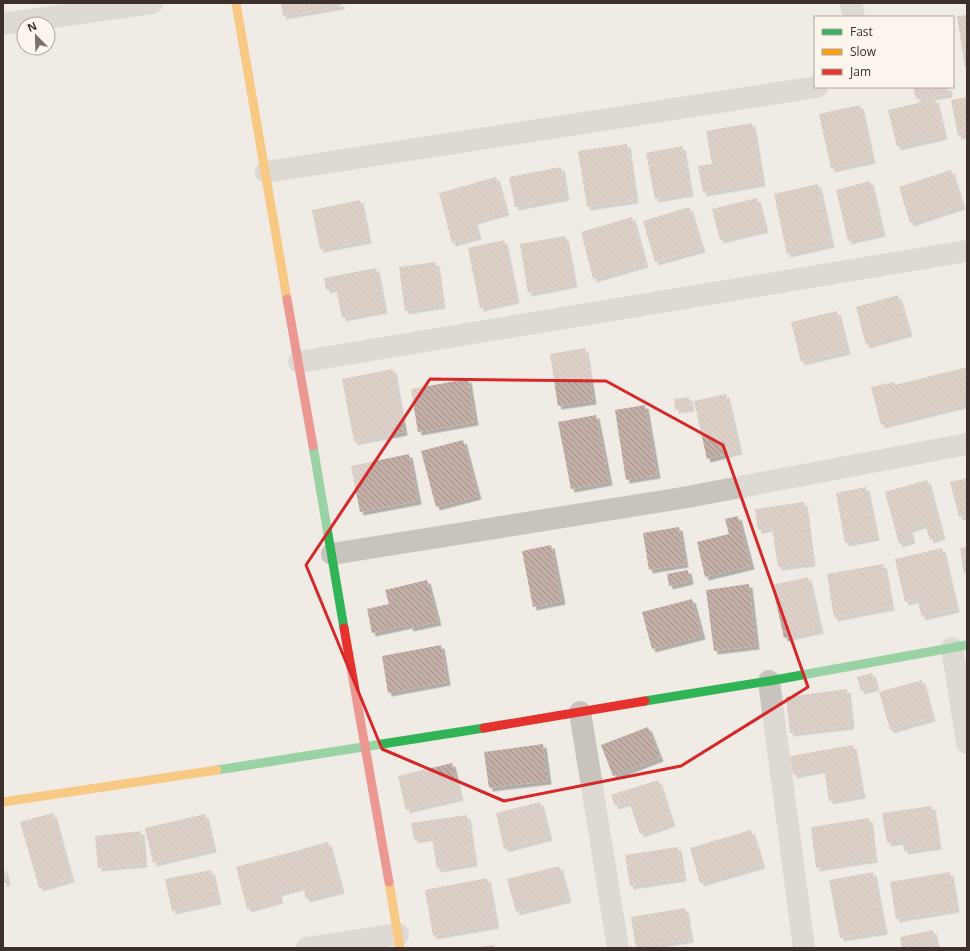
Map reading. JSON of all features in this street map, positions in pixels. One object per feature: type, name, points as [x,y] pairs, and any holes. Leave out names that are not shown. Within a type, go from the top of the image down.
[{"type":"street","points":[[3,24],[152,3]]},
{"type":"street","points":[[236,3],[399,941],[307,948]]},
{"type":"street","points":[[851,3],[854,16]]},
{"type":"street","points":[[266,172],[814,87]]},
{"type":"street","points":[[299,362],[967,251]]},
{"type":"street","points":[[332,554],[682,498],[967,444]]},
{"type":"street","points":[[3,802],[366,747],[769,681],[959,646],[967,743]]},
{"type":"street","points":[[769,681],[804,948]]},
{"type":"street","points":[[580,712],[618,948]]},
{"type":"highlighted area","points":[[430,379],[606,381],[723,445],[808,687],[681,766],[504,801],[382,749],[306,565]]},
{"type":"building","points":[[281,3],[341,3],[341,6],[283,16]]},
{"type":"building","points":[[967,15],[967,68],[965,68],[957,16]]},
{"type":"building","points":[[913,88],[948,88],[949,94],[916,99]]},
{"type":"building","points":[[967,97],[967,134],[958,136],[951,100]]},
{"type":"building","points":[[935,99],[944,136],[897,147],[888,110]]},
{"type":"building","points":[[860,105],[872,160],[831,169],[819,114]]},
{"type":"building","points":[[752,123],[762,183],[703,193],[698,166],[712,164],[706,131]]},
{"type":"building","points":[[627,144],[635,200],[587,207],[578,151]]},
{"type":"building","points":[[682,146],[690,193],[655,199],[646,153]]},
{"type":"building","points":[[561,167],[566,197],[515,207],[509,177]]},
{"type":"building","points":[[951,170],[962,206],[910,223],[899,187]]},
{"type":"building","points":[[496,177],[506,212],[474,221],[478,236],[452,243],[439,193]]},
{"type":"building","points":[[870,181],[882,233],[848,241],[836,190]]},
{"type":"building","points":[[818,184],[831,244],[787,254],[774,194]]},
{"type":"building","points":[[757,198],[765,229],[720,240],[712,209]]},
{"type":"building","points":[[360,200],[368,240],[320,249],[312,210]]},
{"type":"building","points":[[689,207],[702,249],[655,262],[643,221]]},
{"type":"building","points":[[632,217],[645,264],[593,279],[581,232]]},
{"type":"building","points":[[565,236],[574,284],[528,293],[520,244]]},
{"type":"building","points":[[504,240],[516,300],[480,308],[468,248]]},
{"type":"building","points":[[436,262],[442,305],[405,311],[399,267]]},
{"type":"building","points":[[376,268],[384,310],[342,318],[336,288],[326,290],[324,278]]},
{"type":"building","points":[[898,295],[909,333],[866,345],[856,307]]},
{"type":"building","points":[[837,311],[847,351],[801,362],[791,322]]},
{"type":"building","points":[[585,348],[593,401],[558,406],[550,354]]},
{"type":"building","points":[[967,367],[967,404],[881,425],[871,387],[894,382],[895,385]]},
{"type":"building","points":[[393,369],[404,432],[354,442],[342,379]]},
{"type":"building","points":[[468,379],[475,422],[418,432],[411,389]]},
{"type":"building","points":[[726,394],[739,451],[707,459],[694,401]]},
{"type":"building","points":[[689,397],[691,408],[675,410],[674,399]]},
{"type":"building","points":[[645,405],[657,475],[626,480],[615,410]]},
{"type":"building","points":[[596,415],[609,482],[571,489],[558,422]]},
{"type":"building","points":[[463,440],[478,496],[436,507],[421,451]]},
{"type":"building","points":[[409,454],[418,501],[360,512],[351,466]]},
{"type":"building","points":[[967,478],[967,515],[959,517],[950,482]]},
{"type":"building","points":[[927,480],[942,536],[930,540],[925,524],[909,529],[912,540],[899,544],[885,492]]},
{"type":"building","points":[[866,487],[876,537],[845,543],[836,493]]},
{"type":"building","points":[[804,502],[812,563],[778,567],[772,528],[758,530],[755,509]]},
{"type":"building","points":[[738,516],[751,566],[705,577],[697,542],[729,534],[725,519]]},
{"type":"building","points":[[679,527],[685,564],[649,570],[643,533]]},
{"type":"building","points":[[551,545],[562,601],[533,607],[522,551]]},
{"type":"building","points":[[967,547],[967,573],[964,574],[960,548]]},
{"type":"building","points":[[942,548],[956,609],[922,617],[917,599],[905,602],[895,559]]},
{"type":"building","points":[[883,564],[891,607],[834,618],[827,574]]},
{"type":"building","points":[[688,570],[690,581],[669,586],[667,574]]},
{"type":"building","points":[[808,577],[820,630],[784,638],[772,585]]},
{"type":"building","points":[[427,580],[438,622],[410,628],[409,625],[372,633],[367,609],[389,604],[385,590]]},
{"type":"building","points":[[749,584],[756,646],[714,651],[706,590]]},
{"type":"building","points":[[692,599],[702,636],[652,649],[642,612]]},
{"type":"building","points":[[441,645],[447,682],[388,693],[382,656]]},
{"type":"building","points":[[872,673],[876,687],[861,691],[857,677]]},
{"type":"building","points":[[922,680],[932,718],[890,730],[879,692]]},
{"type":"building","points":[[847,689],[851,726],[790,733],[786,697]]},
{"type":"building","points":[[648,727],[660,758],[613,776],[601,745]]},
{"type":"building","points":[[543,744],[548,781],[489,788],[484,752]]},
{"type":"building","points":[[853,745],[862,795],[829,801],[824,769],[793,775],[790,756]]},
{"type":"building","points":[[452,763],[460,797],[406,810],[398,776]]},
{"type":"building","points":[[658,780],[672,823],[640,834],[629,802],[615,806],[611,795]]},
{"type":"building","points":[[540,802],[549,837],[504,849],[496,813]]},
{"type":"building","points":[[932,806],[938,846],[904,851],[902,841],[887,843],[882,813]]},
{"type":"building","points":[[53,813],[71,879],[39,888],[20,822]]},
{"type":"building","points":[[205,814],[213,849],[153,863],[145,828]]},
{"type":"building","points":[[467,815],[474,863],[437,869],[432,837],[414,840],[411,823]]},
{"type":"building","points":[[869,818],[874,859],[816,868],[811,827]]},
{"type":"building","points":[[751,830],[762,865],[700,883],[690,848]]},
{"type":"building","points":[[141,831],[144,864],[98,868],[95,836]]},
{"type":"building","points":[[328,842],[341,890],[306,899],[303,886],[278,893],[280,900],[247,909],[236,867]]},
{"type":"building","points":[[678,847],[683,878],[630,886],[625,855]]},
{"type":"building","points":[[3,865],[7,882],[3,883]]},
{"type":"building","points":[[559,866],[568,899],[516,912],[507,879]]},
{"type":"building","points":[[211,870],[218,901],[172,911],[165,879]]},
{"type":"building","points":[[873,872],[884,931],[840,938],[829,880]]},
{"type":"building","points":[[950,872],[956,909],[896,919],[890,882]]},
{"type":"building","points":[[487,878],[496,925],[433,936],[425,890]]},
{"type":"building","points":[[685,908],[690,939],[660,944],[660,948],[636,948],[631,917]]},
{"type":"building","points":[[933,930],[937,948],[902,948],[900,937]]},
{"type":"building","points":[[494,945],[495,948],[480,947]]},
{"type":"traffic: fast","points":[[313,446],[344,628]]},
{"type":"traffic: fast","points":[[645,701],[769,681],[967,645]]},
{"type":"traffic: fast","points":[[217,770],[484,728]]},
{"type":"traffic: slow","points":[[236,3],[287,299]]},
{"type":"traffic: slow","points":[[3,802],[217,770]]},
{"type":"traffic: slow","points":[[389,882],[400,948]]},
{"type":"traffic: jam","points":[[287,299],[313,446]]},
{"type":"traffic: jam","points":[[344,628],[389,882]]},
{"type":"traffic: jam","points":[[484,728],[645,701]]}]
